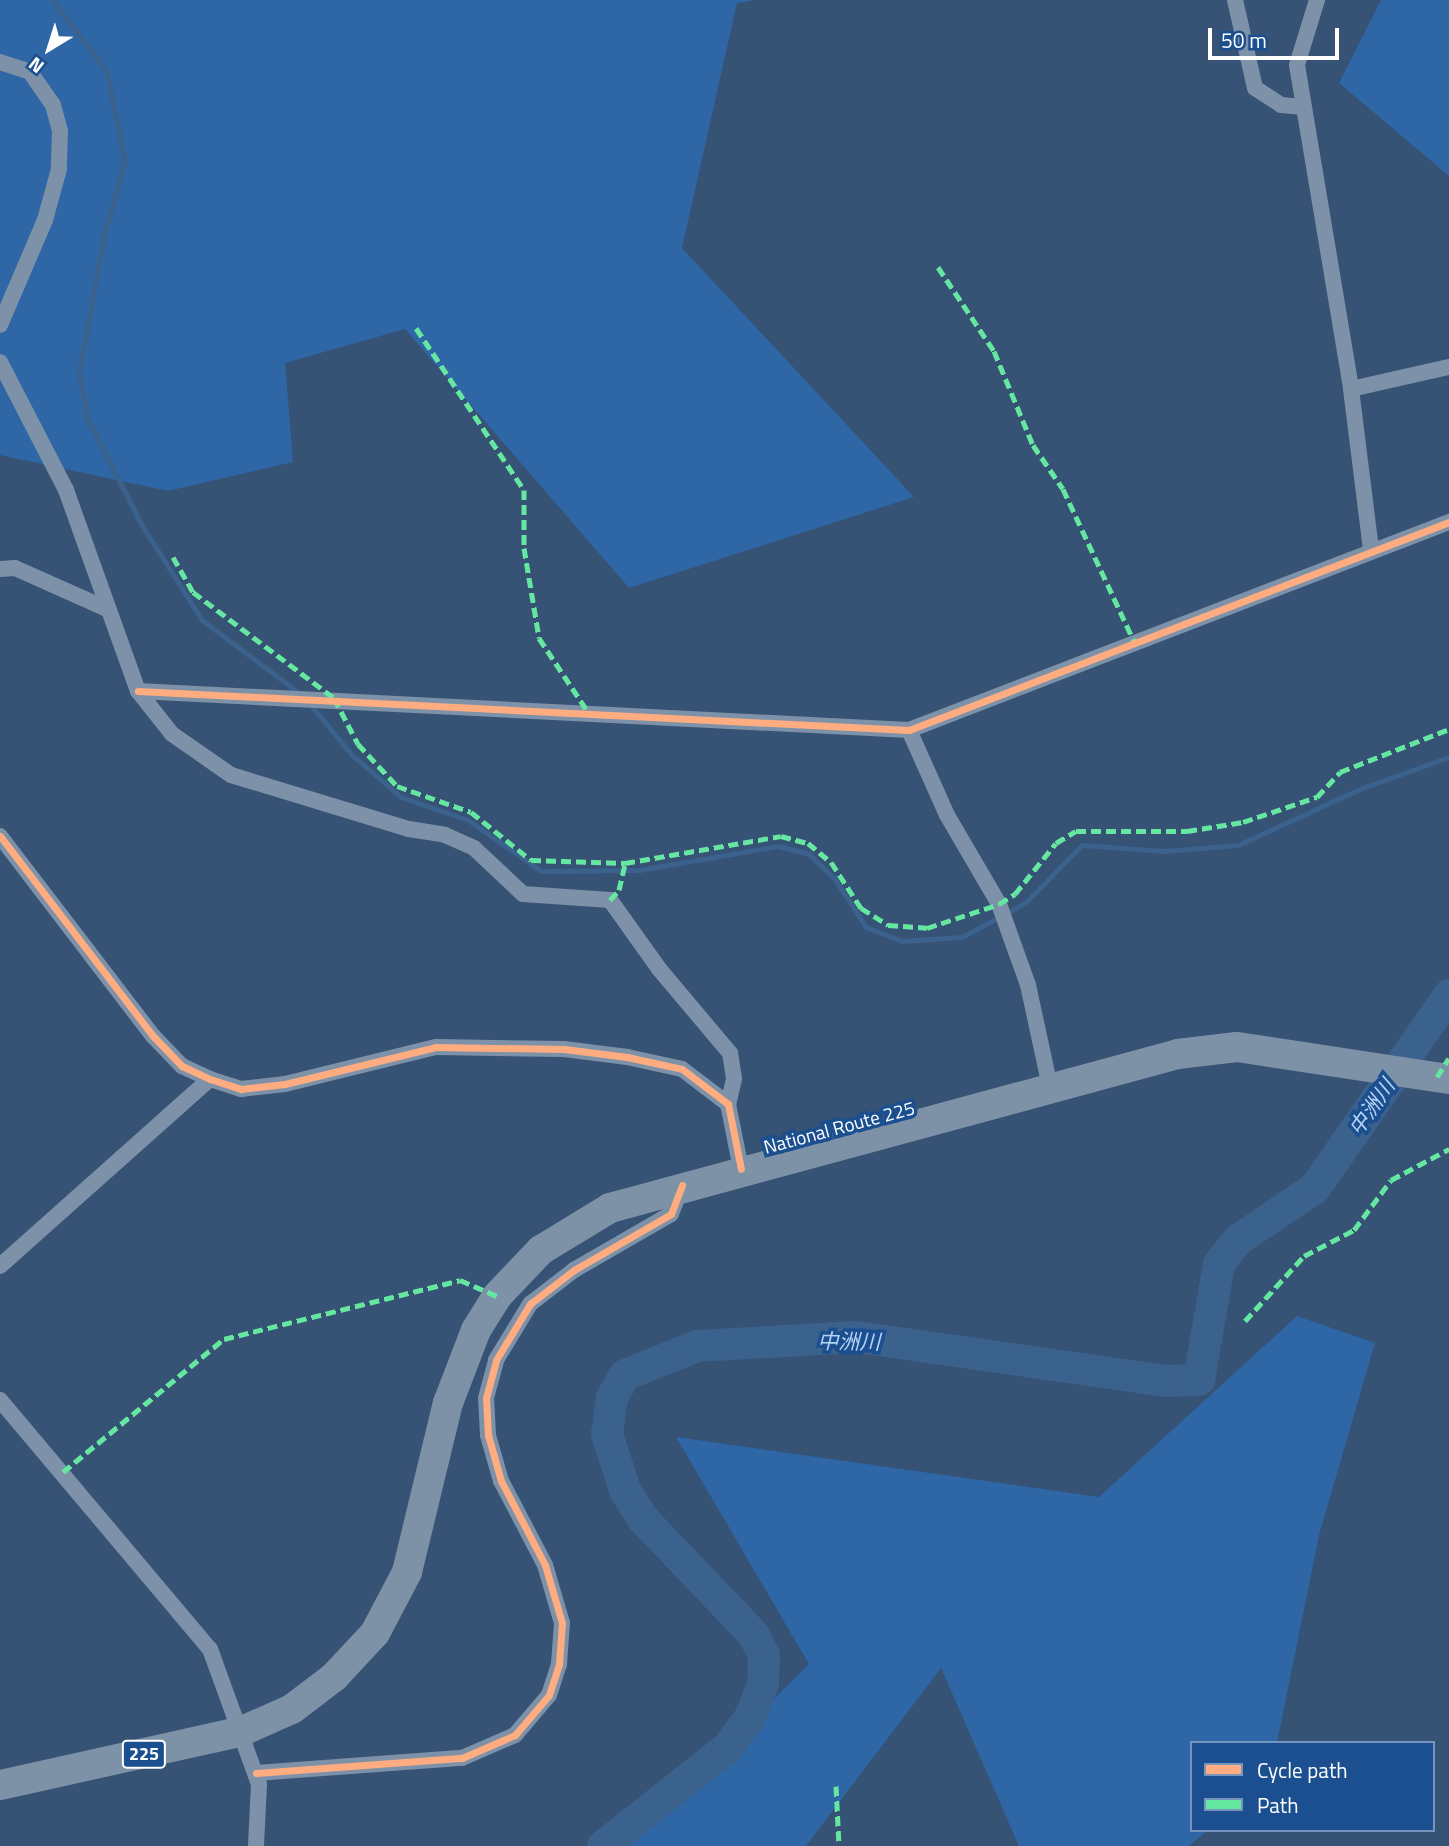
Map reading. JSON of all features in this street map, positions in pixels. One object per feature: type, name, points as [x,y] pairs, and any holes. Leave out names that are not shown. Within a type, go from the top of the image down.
[{"type":"highway","name":"National Route 225","points":[[0,1785],[240,1732],[314,1693],[375,1633],[407,1572],[460,1365],[497,1296],[541,1250],[582,1222],[682,1185],[1178,1054],[1237,1047],[1443,1078]]},
{"type":"street","points":[[1235,0],[1255,88],[1281,105],[1303,107]]},
{"type":"street","points":[[1317,0],[1297,65],[1351,389],[1371,550]]},
{"type":"street","points":[[0,62],[30,72],[53,105],[60,132],[59,169],[45,220],[0,325]]},
{"type":"street","points":[[0,362],[66,490],[105,608],[117,625],[138,691],[172,734],[231,775],[409,830],[445,835],[474,848],[523,894],[610,900],[660,970],[730,1053],[734,1079],[728,1104],[741,1169]]},
{"type":"street","points":[[1351,389],[1449,367]]},
{"type":"street","points":[[138,691],[909,730],[1449,522]]},
{"type":"street","points":[[0,569],[15,568],[105,608]]},
{"type":"street","points":[[909,730],[947,815],[999,904],[1028,985],[1050,1087]]},
{"type":"street","points":[[0,836],[153,1036],[182,1066],[209,1079],[241,1089],[285,1084],[436,1047],[564,1049],[682,1069],[728,1104]]},
{"type":"street","points":[[0,1266],[209,1079]]},
{"type":"street","points":[[256,1773],[462,1758],[515,1735],[549,1695],[559,1664],[562,1623],[545,1565],[501,1481],[488,1435],[485,1398],[501,1349],[530,1304],[574,1270],[671,1214],[682,1185]]},
{"type":"street","points":[[0,1400],[210,1649],[256,1773],[256,1846]]},
{"type":"shaded area","points":[[0,0],[756,0],[737,3],[682,248],[914,497],[629,588],[405,329],[285,363],[293,462],[168,491],[0,455]]},
{"type":"shaded area","points":[[1381,0],[1449,0],[1449,176],[1339,83]]},
{"type":"shaded area","points":[[1297,1316],[1375,1343],[1319,1535],[1277,1741],[1190,1741],[1190,1832],[1206,1832],[1189,1846],[1019,1846],[941,1668],[806,1846],[627,1846],[809,1664],[676,1437],[1099,1497]]},
{"type":"waterway","points":[[52,0],[106,70],[125,161],[104,235],[79,373],[87,417],[141,524],[202,620],[302,695]]},
{"type":"waterway","points":[[308,702],[352,755],[401,797],[468,820],[541,871],[639,870],[778,846],[809,854],[834,878],[866,927],[903,941],[962,937],[1025,903],[1082,845],[1164,851],[1238,845],[1362,788],[1449,757]]},
{"type":"waterway","name":"中洲川","points":[[603,1846],[727,1748],[750,1718],[763,1684],[764,1655],[754,1635],[643,1519],[625,1490],[607,1434],[612,1397],[625,1375],[697,1346],[857,1337],[1167,1381],[1199,1380],[1219,1264],[1238,1240],[1315,1188],[1449,995]]},
{"type":"marked path","points":[[938,267],[994,351],[1033,445],[1063,489],[1134,641]]},
{"type":"marked path","points":[[416,328],[524,490],[524,548],[539,638],[588,712]]},
{"type":"marked path","points":[[173,557],[193,592],[334,698],[358,744],[397,786],[471,812],[531,860],[625,863],[781,836],[808,843],[831,862],[861,908],[888,925],[927,928],[999,904],[1015,894],[1056,843],[1076,831],[1187,831],[1243,822],[1317,797],[1340,772],[1449,729]]},
{"type":"marked path","points":[[610,900],[619,890],[625,863]]},
{"type":"marked path","points":[[1437,1077],[1449,1058]]},
{"type":"marked path","points":[[1245,1321],[1304,1256],[1354,1230],[1391,1180],[1449,1149]]},
{"type":"marked path","points":[[63,1472],[224,1339],[460,1280],[497,1296]]},
{"type":"marked path","points":[[836,1786],[839,1846]]},
{"type":"cycle path","points":[[138,691],[909,730],[1449,522]]},
{"type":"cycle path","points":[[0,836],[153,1036],[182,1066],[210,1079],[241,1089],[285,1084],[436,1047],[564,1049],[627,1057],[682,1069],[728,1104],[741,1169]]},
{"type":"cycle path","points":[[256,1773],[462,1758],[515,1735],[549,1695],[559,1664],[562,1623],[545,1565],[501,1481],[488,1435],[486,1398],[496,1360],[530,1304],[574,1270],[671,1214],[682,1185]]}]
